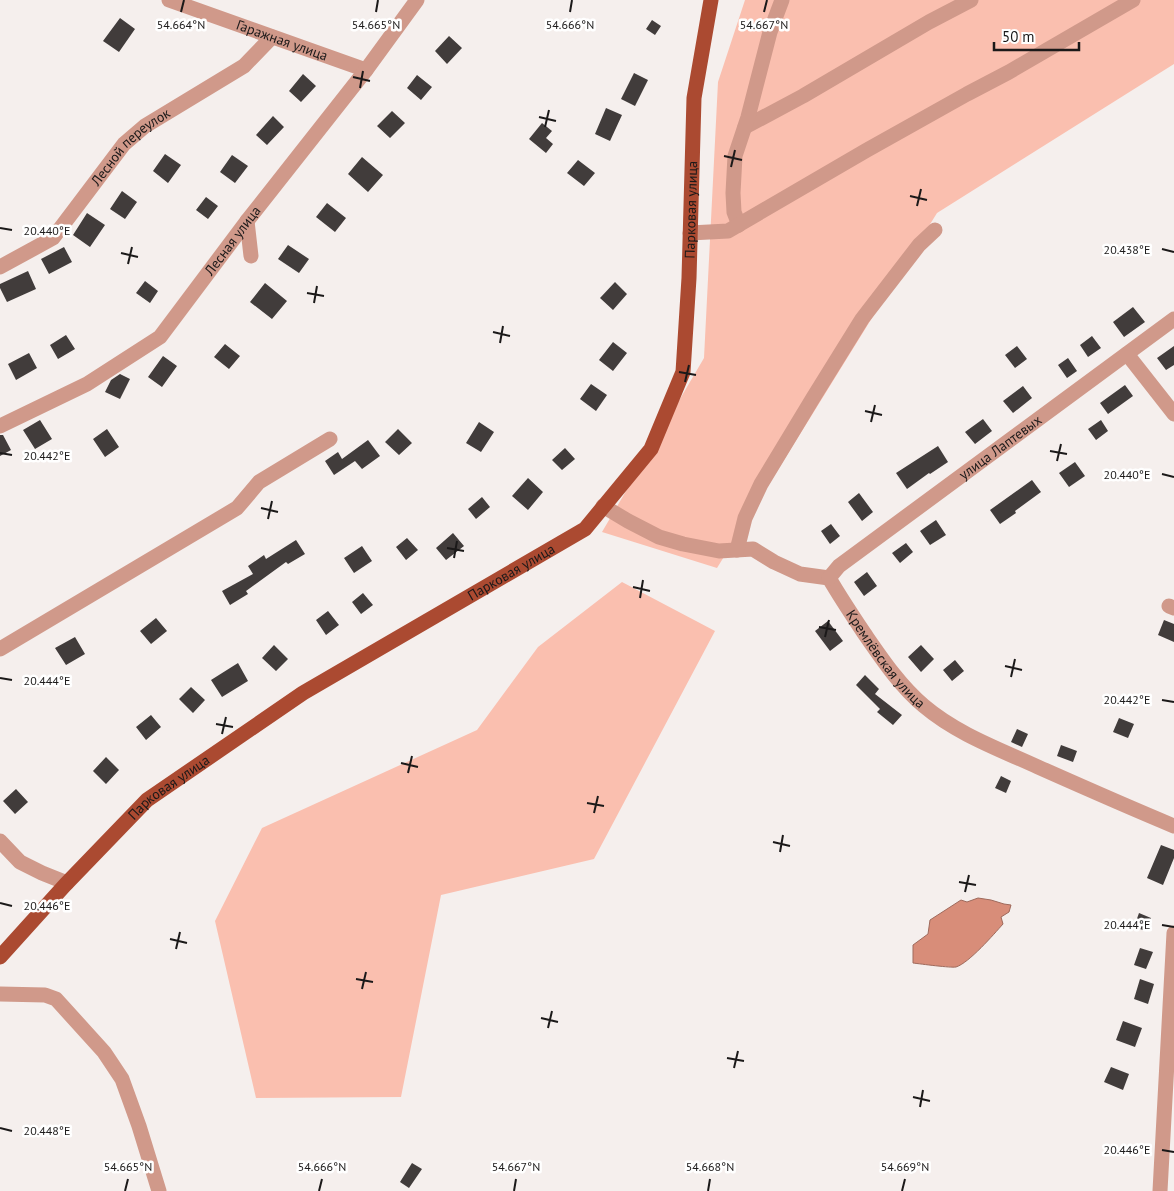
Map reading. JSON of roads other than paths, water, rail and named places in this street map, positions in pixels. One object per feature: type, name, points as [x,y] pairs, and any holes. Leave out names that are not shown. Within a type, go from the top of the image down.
[{"type":"main road","name":"Парковая улица","points":[[0,957],[67,883],[147,800],[303,693],[585,529],[652,449],[683,372],[689,278],[694,98],[711,0]]},
{"type":"street","name":"Гаражная улица","points":[[169,0],[366,70]]},
{"type":"street","name":"Лесная улица","points":[[0,426],[87,384],[160,337],[247,221],[366,70],[417,0]]},
{"type":"street","points":[[739,225],[734,212],[735,156],[745,127],[770,32],[782,0]]},
{"type":"street","points":[[745,127],[971,0]]},
{"type":"street","points":[[690,233],[728,231],[1133,0]]},
{"type":"street","name":"Лесной переулок","points":[[0,267],[53,238],[124,144],[144,126],[244,66],[272,37]]},
{"type":"street","points":[[247,221],[251,256]]},
{"type":"street","points":[[737,550],[744,518],[761,484],[818,390],[862,319],[919,245],[935,230]]},
{"type":"street","name":"улица Лаптевых","points":[[829,578],[839,566],[1174,319]]},
{"type":"street","points":[[1127,354],[1174,414]]},
{"type":"street","points":[[0,649],[237,508],[260,482],[330,439]]},
{"type":"street","points":[[604,506],[659,537],[720,551],[753,549],[774,562],[800,574],[829,578]]},
{"type":"street","name":"Кремлёвская улица","points":[[829,578],[882,660],[923,705],[940,718],[959,731],[1174,826]]},
{"type":"street","points":[[0,841],[20,862],[67,883]]},
{"type":"street","points":[[1160,1191],[1174,933]]},
{"type":"street","points":[[0,994],[45,995],[56,1000],[104,1052],[122,1079],[159,1191]]}]
